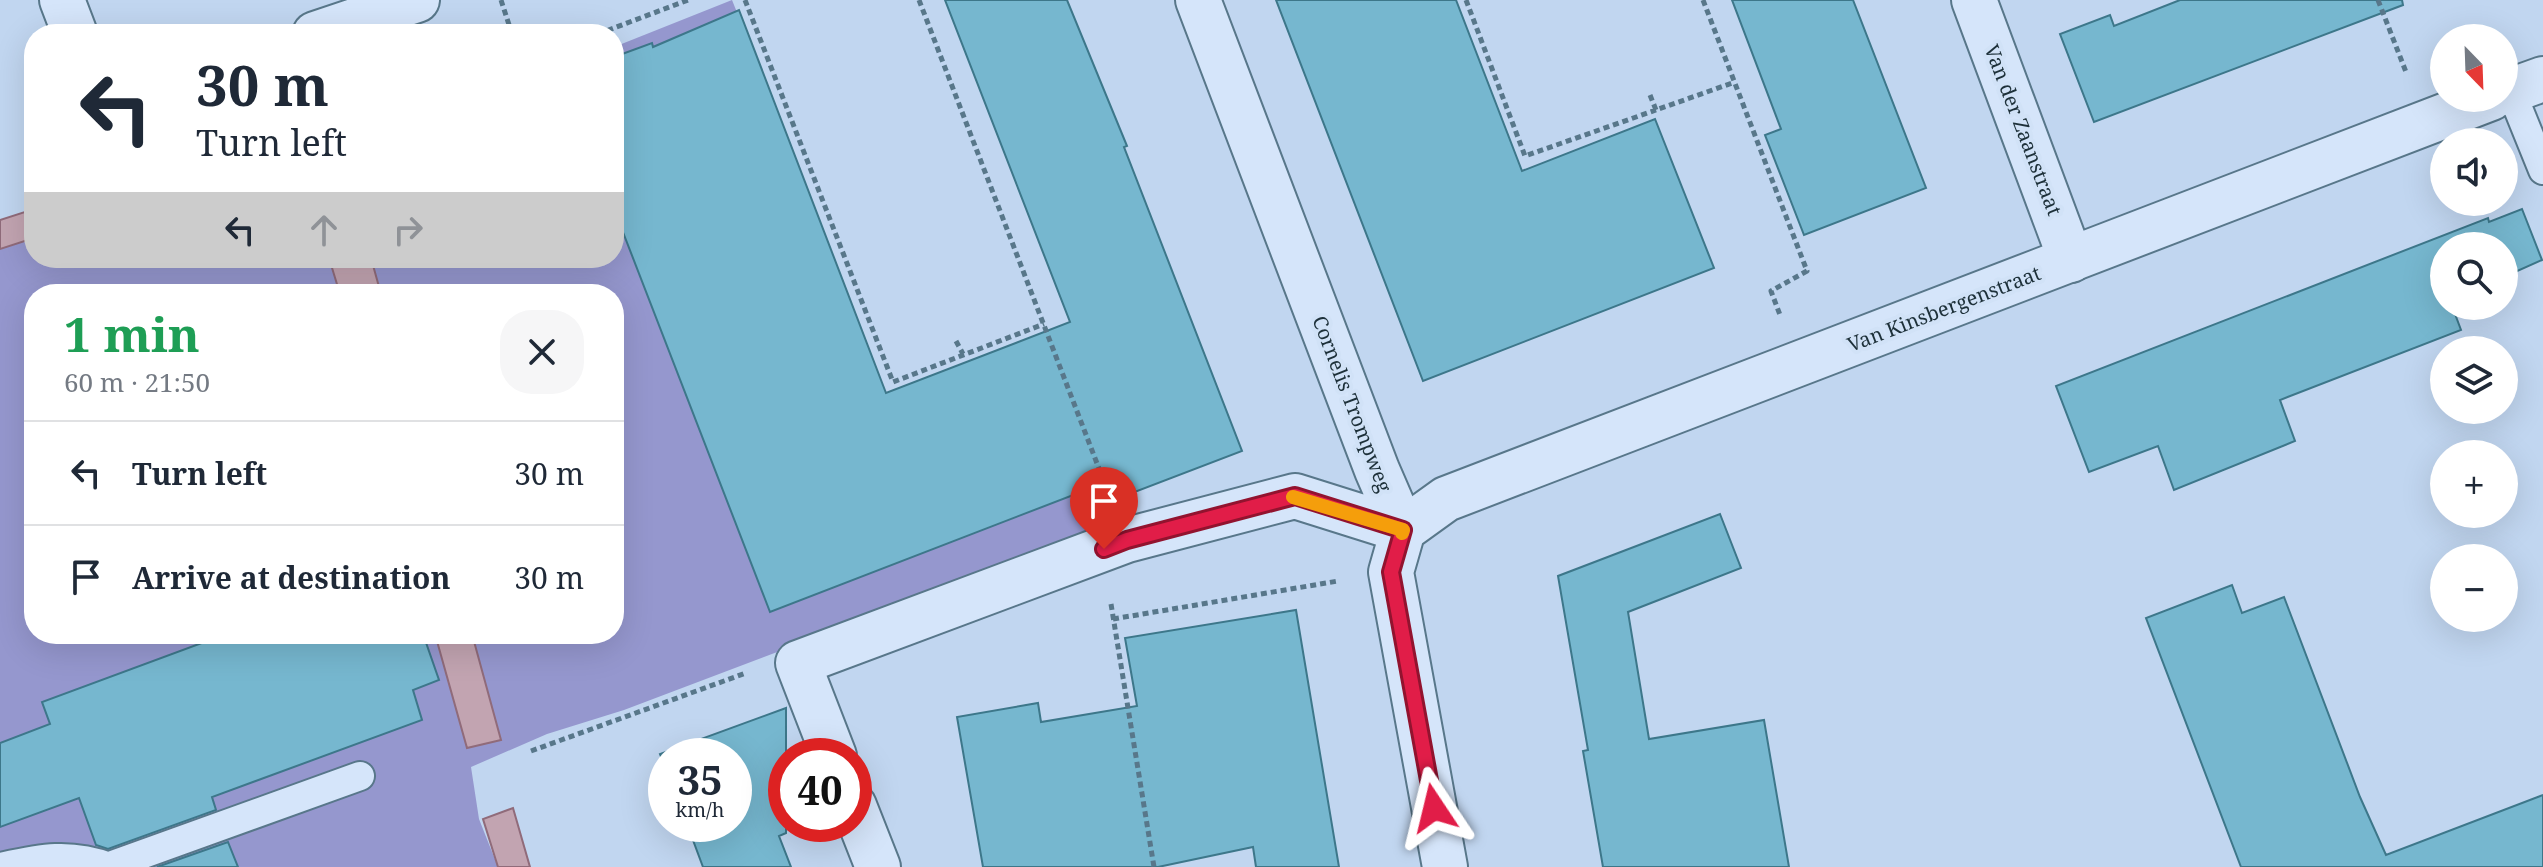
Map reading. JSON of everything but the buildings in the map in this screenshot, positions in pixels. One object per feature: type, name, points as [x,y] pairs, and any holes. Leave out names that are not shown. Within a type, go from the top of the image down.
[{"type":"street","points":[[62,0],[71,24]]},
{"type":"street","points":[[345,24],[417,0]]},
{"type":"street","name":"Cornelis Trompweg","points":[[1198,0],[1377,470],[1403,530]]},
{"type":"street","name":"Van der Zaanstraat","points":[[1974,0],[2071,260]]},
{"type":"street","name":"Van Kinsbergenstraat","points":[[1403,530],[1446,499],[2452,112]]},
{"type":"street","points":[[827,738],[798,663],[1116,545],[1295,496],[1403,530],[1391,572],[1445,867]]},
{"type":"street","points":[[868,842],[878,867]]},
{"type":"lane","points":[[2518,105],[2543,170]]},
{"type":"lane","points":[[0,867],[67,856],[110,867],[360,776]]},
{"type":"path","points":[[501,0],[509,24]]},
{"type":"path","points":[[624,24],[688,0]]},
{"type":"path","points":[[745,0],[893,382],[1044,324]]},
{"type":"path","points":[[919,0],[1044,324],[1116,545],[1113,619],[1154,867]]},
{"type":"path","points":[[1466,0],[1525,156],[1735,82]]},
{"type":"path","points":[[1703,0],[1807,271],[1771,291],[1798,365]]},
{"type":"path","points":[[2378,0],[2425,122]]},
{"type":"path","points":[[1650,95],[1656,110]]},
{"type":"path","points":[[956,341],[963,354]]},
{"type":"path","points":[[1113,619],[1391,572]]},
{"type":"path","points":[[531,751],[737,674]]},
{"type":"shaded area","points":[[732,0],[803,177],[884,395],[1035,337],[1107,527],[624,710],[547,734],[471,767],[479,819],[498,867],[0,867],[0,249],[24,241],[24,268],[332,268],[337,284],[24,284],[24,644],[438,644],[467,748],[500,740],[475,644],[624,644],[624,284],[378,284],[374,268],[624,268],[624,43]]},
{"type":"shaded area","points":[[24,212],[24,241],[0,249],[0,220]]},
{"type":"shaded area","points":[[332,268],[374,268],[378,284],[337,284]]},
{"type":"shaded area","points":[[438,644],[475,644],[501,740],[467,748]]},
{"type":"shaded area","points":[[513,808],[530,867],[498,867],[483,819]]},
{"type":"slow traffic","points":[[1293,497],[1403,530],[1402,533]]},
{"type":"route","points":[[1104,549],[1127,540],[1295,496],[1403,530],[1391,572],[1434,808]]}]
